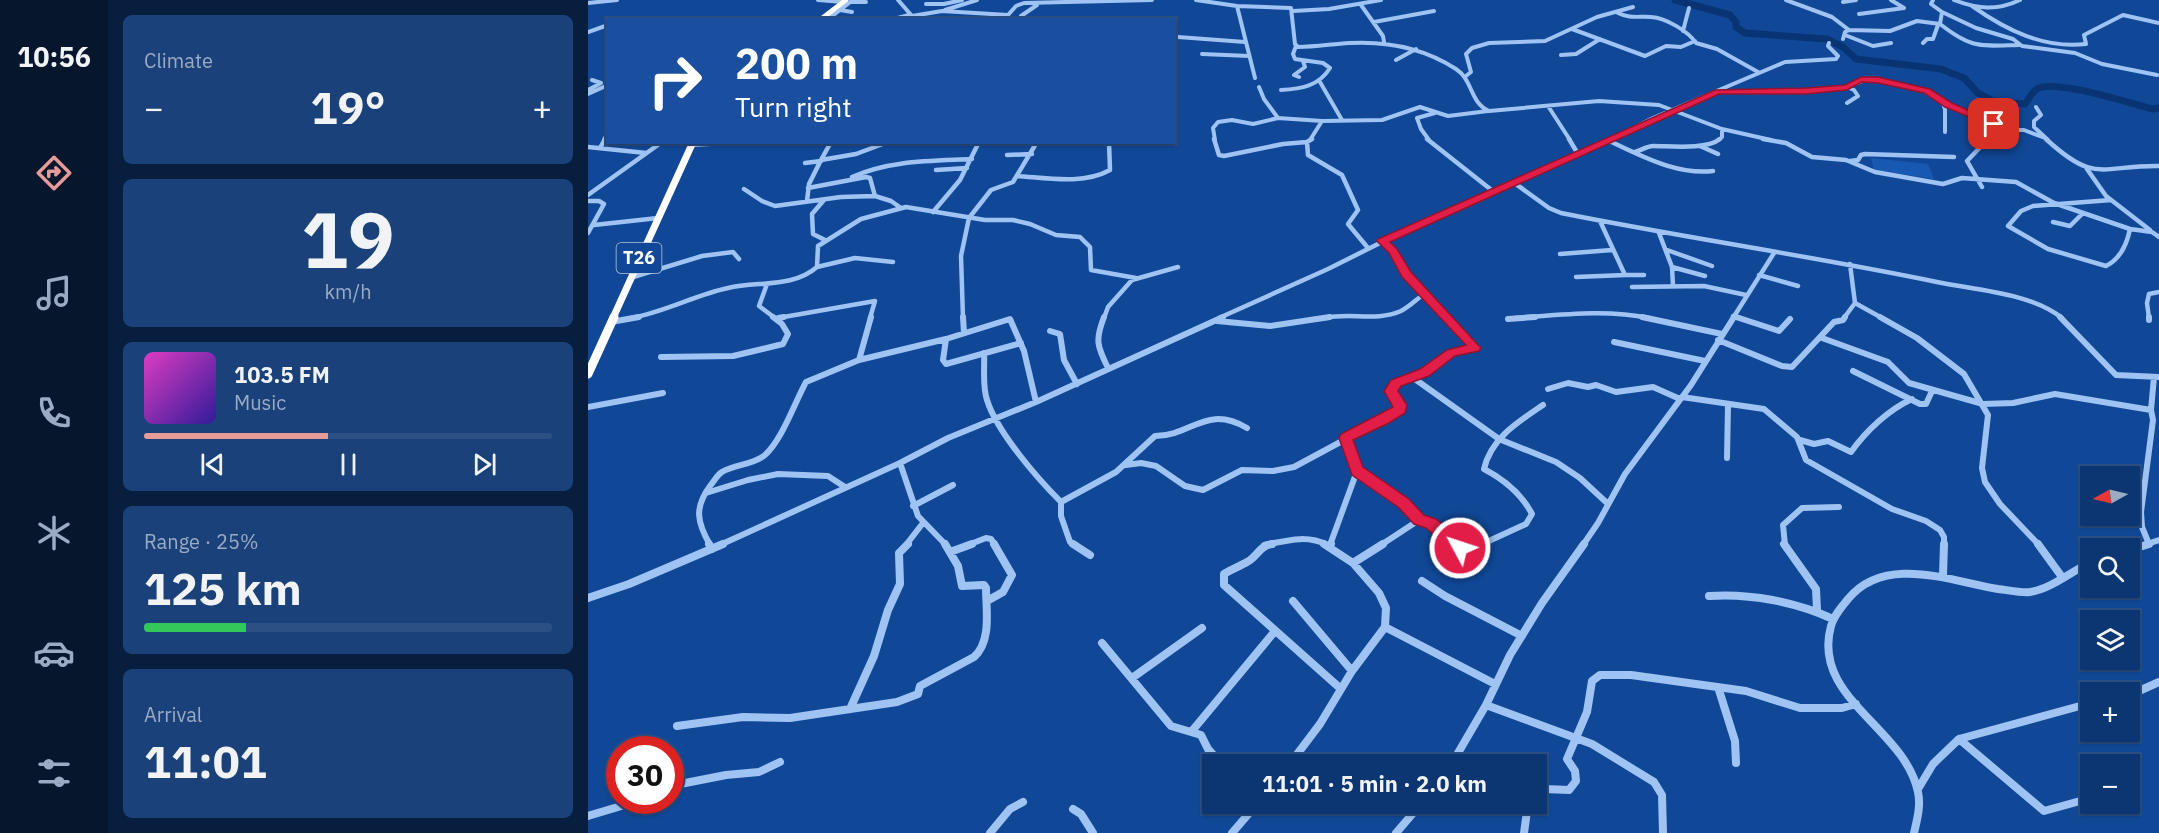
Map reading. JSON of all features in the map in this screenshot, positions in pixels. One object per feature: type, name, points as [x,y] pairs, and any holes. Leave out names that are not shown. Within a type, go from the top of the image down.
[{"type":"highway","points":[[823,18],[848,1]]},
{"type":"highway","name":"T26","points":[[588,374],[692,144]]},
{"type":"street","points":[[588,3],[617,0]]},
{"type":"street","points":[[818,0],[866,2]]},
{"type":"street","points":[[898,0],[911,17],[942,11],[977,0]]},
{"type":"street","points":[[926,4],[944,4],[962,0]]},
{"type":"street","points":[[1008,15],[1016,6],[1032,0]]},
{"type":"street","points":[[1024,3],[1152,0]]},
{"type":"street","points":[[1196,0],[1237,6],[1284,7],[1293,11],[1362,5],[1381,0]]},
{"type":"street","points":[[1214,2],[1222,0]]},
{"type":"street","points":[[1786,0],[1832,17],[1849,30],[1890,31],[1917,21],[1939,25],[1956,37],[1968,41],[2075,53],[2106,65],[2157,75]]},
{"type":"street","points":[[1843,2],[1856,0]]},
{"type":"street","points":[[1859,14],[1904,8],[1891,0]]},
{"type":"street","points":[[1933,0],[1931,3],[1942,12],[1991,33],[2013,39],[2019,45]]},
{"type":"street","points":[[1954,0],[1972,6],[2033,40],[2062,46],[2086,45],[2084,35],[2124,15],[2159,23]]},
{"type":"street","points":[[1972,6],[1995,9],[2020,0]]},
{"type":"street","points":[[830,18],[848,1]]},
{"type":"street","points":[[589,9],[596,2]]},
{"type":"street","points":[[942,11],[1008,15],[1019,18],[1031,7],[1046,3]]},
{"type":"street","points":[[1362,5],[1383,36],[1384,42]]},
{"type":"street","points":[[1237,6],[1255,78]]},
{"type":"street","points":[[1466,76],[1470,74],[1471,69],[1466,54],[1471,49],[1498,41],[1540,42],[1598,17],[1633,7]]},
{"type":"street","points":[[1683,31],[1689,9]]},
{"type":"street","points":[[840,10],[852,12]]},
{"type":"street","points":[[1281,90],[1298,89],[1320,82],[1326,76],[1329,66],[1303,61],[1293,56],[1296,46],[1293,11]]},
{"type":"street","points":[[1374,22],[1434,11]]},
{"type":"street","points":[[1923,43],[1927,39],[1933,39],[1942,12]]},
{"type":"street","points":[[1618,13],[1629,18],[1650,16],[1693,36],[1695,41]]},
{"type":"street","points":[[588,32],[606,27]]},
{"type":"street","points":[[1572,28],[1645,56],[1666,46],[1681,47],[1695,41],[1718,49],[1758,72]]},
{"type":"street","points":[[1849,30],[1844,37],[1878,47],[1891,44]]},
{"type":"street","points":[[1178,37],[1245,42]]},
{"type":"street","points":[[1561,55],[1576,54],[1600,39]]},
{"type":"street","points":[[1296,46],[1384,42],[1417,49],[1466,76],[1474,101],[1480,108],[1490,111]]},
{"type":"street","points":[[588,598],[711,549],[900,463],[948,438],[1036,402],[1215,321],[1328,269],[1426,220],[1609,141],[1758,72],[1785,62],[1836,59],[1838,56],[1828,46],[1829,43]]},
{"type":"street","points":[[1396,60],[1417,49]]},
{"type":"street","points":[[1202,54],[1249,56]]},
{"type":"street","points":[[1299,77],[1294,75],[1305,67],[1303,61]]},
{"type":"street","points":[[588,92],[601,82],[592,80]]},
{"type":"street","points":[[1718,92],[1782,92],[1847,87],[1861,80],[1878,80],[1920,89],[2000,127],[2009,130],[2024,130],[2045,138]]},
{"type":"street","points":[[1320,82],[1342,120]]},
{"type":"street","points":[[588,92],[606,86]]},
{"type":"street","points":[[1259,87],[1264,99],[1278,118]]},
{"type":"street","points":[[1847,87],[1856,92],[1858,96],[1847,103]]},
{"type":"street","points":[[1942,100],[1946,111],[1943,122],[1945,132]]},
{"type":"street","points":[[1322,121],[1312,139],[1307,142],[1224,156],[1218,154],[1213,128],[1218,122],[1232,120],[1256,124],[1278,118],[1322,121],[1382,120],[1420,107],[1448,117],[1490,111],[1616,101],[1659,105],[1722,129],[1791,144],[1812,157],[1846,160],[1857,160],[1865,154],[1954,157]]},
{"type":"street","points":[[1548,106],[1578,154]]},
{"type":"street","points":[[2036,107],[2041,115],[2033,124],[2045,138],[2086,169],[2111,200],[2159,237]]},
{"type":"street","points":[[1436,113],[1424,114],[1417,118],[1425,138],[1472,172],[1494,192]]},
{"type":"street","points":[[1982,187],[1968,166],[1968,159],[2000,127]]},
{"type":"street","points":[[1635,152],[1649,147],[1664,148],[1716,142],[1722,137],[1722,129]]},
{"type":"street","points":[[600,148],[606,136]]},
{"type":"street","points":[[1609,141],[1681,171],[1696,173],[1713,171]]},
{"type":"street","points":[[1307,142],[1308,155],[1344,177],[1358,212],[1351,217],[1348,224],[1368,248]]},
{"type":"street","points":[[588,195],[659,144]]},
{"type":"street","points":[[807,201],[808,188],[830,144]]},
{"type":"street","points":[[805,163],[856,154],[883,144]]},
{"type":"street","points":[[933,212],[967,168],[978,144]]},
{"type":"street","points":[[964,333],[961,256],[969,218],[988,192],[1011,184],[1036,144]]},
{"type":"street","points":[[1017,176],[1066,178],[1105,174],[1110,170],[1108,144]]},
{"type":"street","points":[[1696,144],[1718,154]]},
{"type":"street","points":[[588,147],[647,153]]},
{"type":"street","points":[[1007,154],[1032,154]]},
{"type":"street","points":[[808,188],[852,177],[864,171],[904,163],[972,159]]},
{"type":"street","points":[[1846,160],[1875,172],[1939,184],[1948,184],[1962,178],[2016,182],[2054,203],[2130,229],[2152,232]]},
{"type":"street","points":[[2086,169],[2100,171],[2159,166]]},
{"type":"street","points":[[936,170],[967,168]]},
{"type":"street","points":[[852,177],[868,177],[875,196]]},
{"type":"street","points":[[1513,182],[1555,211],[1659,233],[1850,264],[2037,303],[2052,310],[2072,326],[2116,375],[2157,377],[2151,410],[2153,420],[2140,512],[2142,527],[2149,544]]},
{"type":"street","points":[[744,189],[773,206],[875,196],[891,201],[901,208]]},
{"type":"street","points":[[825,240],[813,234],[811,229],[812,214],[815,208],[826,199]]},
{"type":"street","points":[[2111,200],[2054,203],[2024,209],[2008,226],[2048,249],[2106,266],[2112,264],[2119,256],[2130,229]]},
{"type":"street","points":[[588,201],[603,203],[588,233]]},
{"type":"street","points":[[817,267],[817,249],[825,240],[861,219],[901,208],[969,218],[1013,220],[1030,224],[1049,233],[1080,237],[1090,247],[1091,270],[1136,278],[1150,277],[1178,267]]},
{"type":"street","points":[[2053,222],[2070,226],[2083,213]]},
{"type":"street","points":[[594,225],[658,218]]},
{"type":"street","points":[[1600,221],[1625,275]]},
{"type":"street","points":[[1659,233],[1672,267],[1673,286]]},
{"type":"street","points":[[1126,465],[1141,463],[1156,466],[1185,486],[1203,490],[1242,470],[1273,471],[1294,467],[1384,420],[1400,409],[1392,393],[1392,387],[1424,373],[1451,353],[1475,348],[1424,294],[1399,265],[1393,251],[1382,241]]},
{"type":"street","points":[[1560,254],[1612,250]]},
{"type":"street","points":[[1667,250],[1712,266]]},
{"type":"street","points":[[630,278],[713,254],[733,252],[739,259]]},
{"type":"street","points":[[1457,754],[1522,636],[1598,523],[1625,474],[1681,398],[1774,253]]},
{"type":"street","points":[[610,322],[650,315],[728,288],[796,280],[807,276],[817,267],[836,261],[872,257],[893,262]]},
{"type":"street","points":[[1508,319],[1581,314],[1633,315],[1720,337],[1789,368],[1822,338],[1834,322],[1843,320],[1855,303],[1850,264]]},
{"type":"street","points":[[1672,267],[1705,276]]},
{"type":"street","points":[[1576,277],[1644,275]]},
{"type":"street","points":[[1759,275],[1798,286]]},
{"type":"street","points":[[1108,368],[1099,347],[1097,331],[1108,307],[1136,278]]},
{"type":"street","points":[[662,357],[734,356],[783,344],[788,334],[778,318],[759,309],[767,284]]},
{"type":"street","points":[[1632,287],[1673,286],[1721,290],[1746,296]]},
{"type":"street","points":[[2149,320],[2147,303],[2149,294],[2159,292]]},
{"type":"street","points":[[1215,321],[1270,326],[1323,319],[1341,314],[1376,317],[1401,311],[1424,294]]},
{"type":"street","points":[[778,318],[875,301],[859,360]]},
{"type":"street","points":[[1855,303],[1917,338],[1955,365],[1983,404],[1988,415],[1982,468],[1984,482],[2000,504],[2038,543],[2062,577]]},
{"type":"street","points":[[1733,316],[1779,331],[1790,319]]},
{"type":"street","points":[[711,549],[698,515],[698,509],[705,493],[721,472],[757,460],[766,454],[775,442],[806,382],[859,360],[946,339],[1010,319],[1021,343],[1036,402]]},
{"type":"street","points":[[1050,332],[1060,334],[1064,360],[1077,384]]},
{"type":"street","points":[[1822,338],[1893,364],[1898,376],[1904,381],[1983,404],[2013,403],[2055,394],[2151,410]]},
{"type":"street","points":[[946,339],[944,364],[1021,343]]},
{"type":"street","points":[[1614,342],[1704,361]]},
{"type":"street","points":[[984,353],[987,397],[995,419],[1060,502],[1061,516],[1070,542],[1090,555]]},
{"type":"street","points":[[1853,371],[1926,404],[1932,391]]},
{"type":"street","points":[[1412,377],[1499,439],[1556,462],[1580,478],[1608,503]]},
{"type":"street","points":[[1548,389],[1568,383],[1588,387],[1596,384],[1616,393],[1653,387],[1681,398],[1764,409],[1800,440],[1814,444],[1828,441],[1851,452],[1864,434],[1903,403],[1912,399]]},
{"type":"street","points":[[588,407],[663,393]]},
{"type":"street","points":[[1346,438],[1357,471],[1404,503],[1419,520],[1431,523],[1454,545],[1465,548],[1526,524],[1530,520],[1531,511],[1516,490],[1484,469],[1485,459],[1499,439],[1543,405]]},
{"type":"street","points":[[1727,458],[1728,405]]},
{"type":"street","points":[[1060,502],[1126,465],[1155,436],[1172,436],[1195,423],[1227,419],[1247,428]]},
{"type":"street","points":[[1800,440],[1806,460],[1812,464],[1892,509],[1926,521],[1940,530],[1944,537],[1943,576]]},
{"type":"street","points":[[677,726],[743,717],[790,718],[897,702],[913,697],[918,694],[920,686],[926,682],[975,657],[984,645],[986,588],[984,585],[962,586],[958,566],[944,541],[923,522],[913,506],[900,463]]},
{"type":"street","points":[[1330,546],[1357,471]]},
{"type":"street","points":[[705,493],[778,474],[828,476],[845,487]]},
{"type":"street","points":[[913,506],[953,485]]},
{"type":"street","points":[[1817,610],[1816,589],[1787,550],[1784,543],[1783,525],[1802,508],[1839,507]]},
{"type":"street","points":[[1353,563],[1419,520]]},
{"type":"street","points":[[850,709],[874,656],[900,584],[899,553],[923,522]]},
{"type":"street","points":[[950,552],[986,538],[992,539],[1012,575],[1006,591],[987,602]]},
{"type":"street","points":[[1297,754],[1320,724],[1352,671],[1385,627],[1386,608],[1379,593],[1353,563],[1330,546],[1310,538],[1264,545],[1247,562],[1241,563],[1224,574],[1222,580],[1224,585],[1341,689]]},
{"type":"street","points":[[2140,547],[2159,540]]},
{"type":"street","points":[[1914,833],[1919,811],[1918,789],[1893,746],[1843,691],[1834,672],[1829,652],[1829,635],[1833,619],[1855,591],[1877,579],[1907,572],[1943,576],[1992,588],[2030,592],[2080,568]]},
{"type":"street","points":[[1422,581],[1445,596],[1522,636]]},
{"type":"street","points":[[1709,596],[1739,597],[1817,610],[1833,619]]},
{"type":"street","points":[[1293,601],[1352,671]]},
{"type":"street","points":[[1385,627],[1495,684]]},
{"type":"street","points":[[1132,678],[1202,628]]},
{"type":"street","points":[[1192,731],[1275,631]]},
{"type":"street","points":[[1102,643],[1171,726],[1201,735],[1213,754]]},
{"type":"street","points":[[1547,789],[1569,790],[1576,781],[1575,771],[1567,759],[1587,717],[1592,699],[1592,681],[1600,675],[1631,675],[1746,691],[1800,708],[1842,708],[1856,704]]},
{"type":"street","points":[[2140,691],[2159,682]]},
{"type":"street","points":[[1718,687],[1735,741],[1736,763]]},
{"type":"street","points":[[1486,705],[1604,749],[1658,785],[1662,795],[1663,833]]},
{"type":"street","points":[[1918,789],[1933,764],[1959,739],[2080,706]]},
{"type":"street","points":[[1959,739],[2044,811],[2080,801]]},
{"type":"street","points":[[684,783],[726,775],[759,772],[780,762]]},
{"type":"street","points":[[990,833],[1005,814],[1023,802]]},
{"type":"street","points":[[1073,809],[1081,814],[1093,833]]},
{"type":"street","points":[[588,816],[606,811]]},
{"type":"street","points":[[1232,833],[1247,814]]},
{"type":"street","points":[[1396,833],[1412,814]]},
{"type":"street","points":[[1524,833],[1526,814]]},
{"type":"shaded area","points":[[1871,158],[1928,164],[1934,179],[1874,170]]},
{"type":"waterway","points":[[1675,0],[1730,15],[1736,22],[1736,27],[1745,33],[1827,39],[1843,47],[1856,59],[1941,69],[1964,78],[1978,93],[1993,101],[2025,104],[2037,89],[2046,86],[2075,89],[2153,109],[2159,108]]},
{"type":"route","points":[[1460,548],[1431,523],[1419,520],[1404,503],[1357,471],[1346,438],[1384,420],[1401,408],[1391,391],[1396,383],[1424,373],[1451,353],[1475,348],[1475,345],[1468,342],[1459,329],[1406,274],[1393,251],[1382,241],[1609,141],[1653,118],[1718,92],[1806,91],[1847,87],[1861,80],[1878,80],[1927,91],[1948,105],[1994,124]]}]
